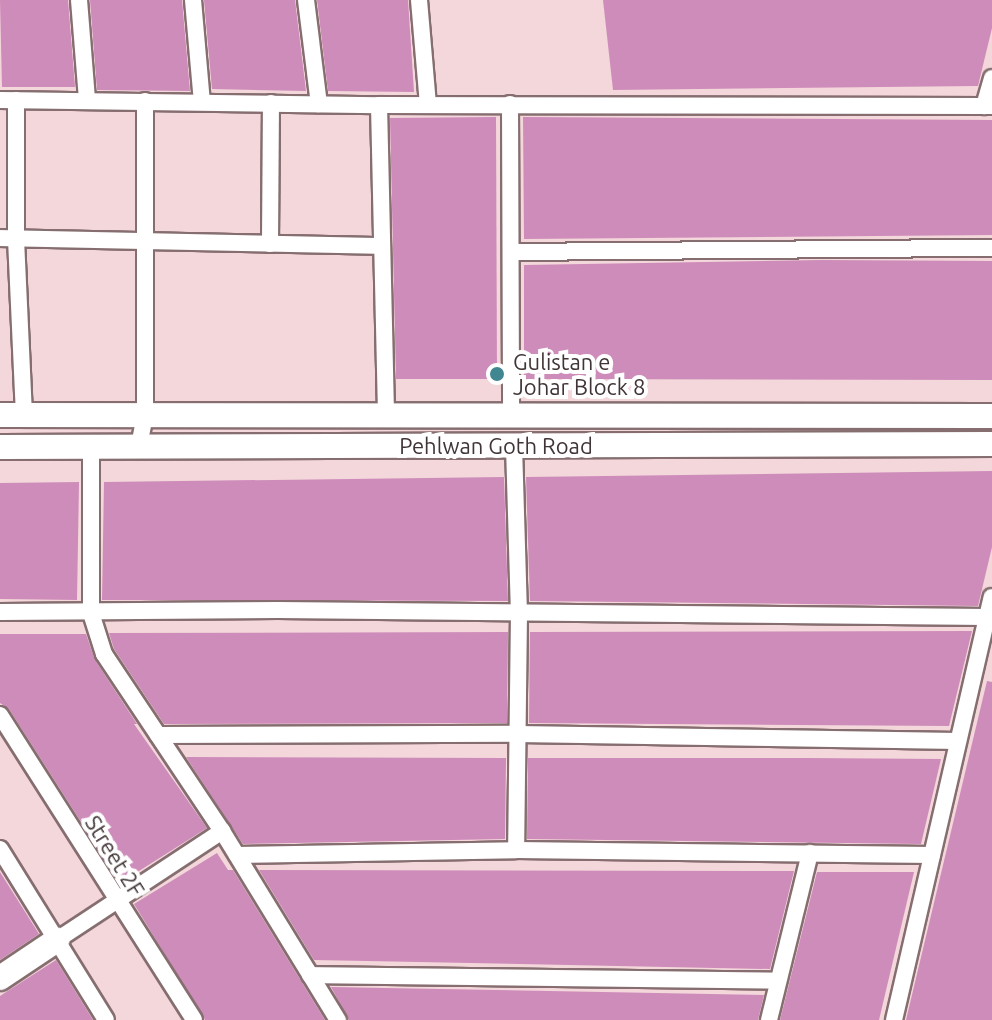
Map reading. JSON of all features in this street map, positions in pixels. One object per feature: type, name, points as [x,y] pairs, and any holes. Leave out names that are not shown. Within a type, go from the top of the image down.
[{"type":"main road","name":"Pehlwan Goth Road","points":[[12,415],[511,413],[992,416]]},
{"type":"main road","name":"Pehlwan Goth Road","points":[[0,447],[992,444]]},
{"type":"main road","points":[[0,978],[57,940]]},
{"type":"street","points":[[79,0],[87,100]]},
{"type":"street","points":[[193,0],[202,102]]},
{"type":"street","points":[[306,0],[319,104]]},
{"type":"street","points":[[419,0],[428,105]]},
{"type":"street","points":[[12,415],[8,100],[379,105],[988,106],[992,78]]},
{"type":"street","points":[[139,446],[145,414],[145,101]]},
{"type":"street","points":[[270,244],[271,103]]},
{"type":"street","points":[[510,104],[511,413]]},
{"type":"street","points":[[379,105],[386,413]]},
{"type":"street","points":[[8,239],[380,246]]},
{"type":"street","points":[[511,252],[992,248]]},
{"type":"street","points":[[514,446],[519,613],[516,850]]},
{"type":"street","points":[[91,448],[91,613],[104,654],[222,831],[338,1020]]},
{"type":"street","points":[[894,1020],[992,597]]},
{"type":"street","points":[[0,612],[278,610],[987,617]]},
{"type":"street","name":"Street 2F","points":[[0,715],[194,1020]]},
{"type":"street","points":[[158,735],[518,734],[958,741]]},
{"type":"street","points":[[57,940],[222,831]]},
{"type":"street","points":[[0,849],[106,1020]]},
{"type":"street","points":[[237,855],[516,850],[932,855]]},
{"type":"street","points":[[769,1020],[810,853]]},
{"type":"street","points":[[310,975],[778,981]]},
{"type":"building","points":[[0,0],[68,0],[75,87],[2,87]]},
{"type":"building","points":[[90,0],[182,0],[190,91],[97,90]]},
{"type":"building","points":[[204,0],[295,0],[306,91],[212,89]]},
{"type":"building","points":[[317,0],[408,0],[414,92],[328,91]]},
{"type":"building","points":[[603,0],[992,0],[992,28],[978,86],[613,90]]},
{"type":"building","points":[[496,117],[497,379],[396,379],[390,118]]},
{"type":"building","points":[[523,117],[992,120],[992,235],[524,239]]},
{"type":"building","points":[[821,260],[992,261],[992,380],[524,379],[524,265]]},
{"type":"building","points":[[992,471],[992,547],[978,606],[530,601],[526,477]]},
{"type":"building","points":[[504,477],[508,601],[102,600],[104,482]]},
{"type":"building","points":[[79,482],[77,600],[0,599],[0,483]]},
{"type":"building","points":[[972,631],[949,726],[529,723],[530,632]]},
{"type":"building","points":[[508,632],[507,723],[164,724],[114,649],[109,633]]},
{"type":"building","points":[[0,634],[86,634],[95,660],[137,724],[134,724],[207,828],[120,883],[9,709],[0,703]]},
{"type":"building","points":[[987,681],[992,682],[992,1020],[906,1020]]},
{"type":"building","points":[[186,757],[506,758],[505,839],[243,844]]},
{"type":"building","points":[[528,758],[941,759],[921,844],[527,839]]},
{"type":"building","points":[[217,853],[228,870],[233,870],[325,1020],[205,1020],[134,904]]},
{"type":"building","points":[[259,870],[794,871],[770,969],[314,960]]},
{"type":"building","points":[[0,872],[39,934],[0,960]]},
{"type":"building","points":[[817,872],[914,872],[879,1020],[780,1020]]},
{"type":"building","points":[[56,960],[93,1020],[0,1020],[0,996]]},
{"type":"building","points":[[331,987],[764,995],[758,1020],[349,1020]]},
{"type":"place","name":"Gulistan e Johar Block 8","points":[[497,374]]}]
